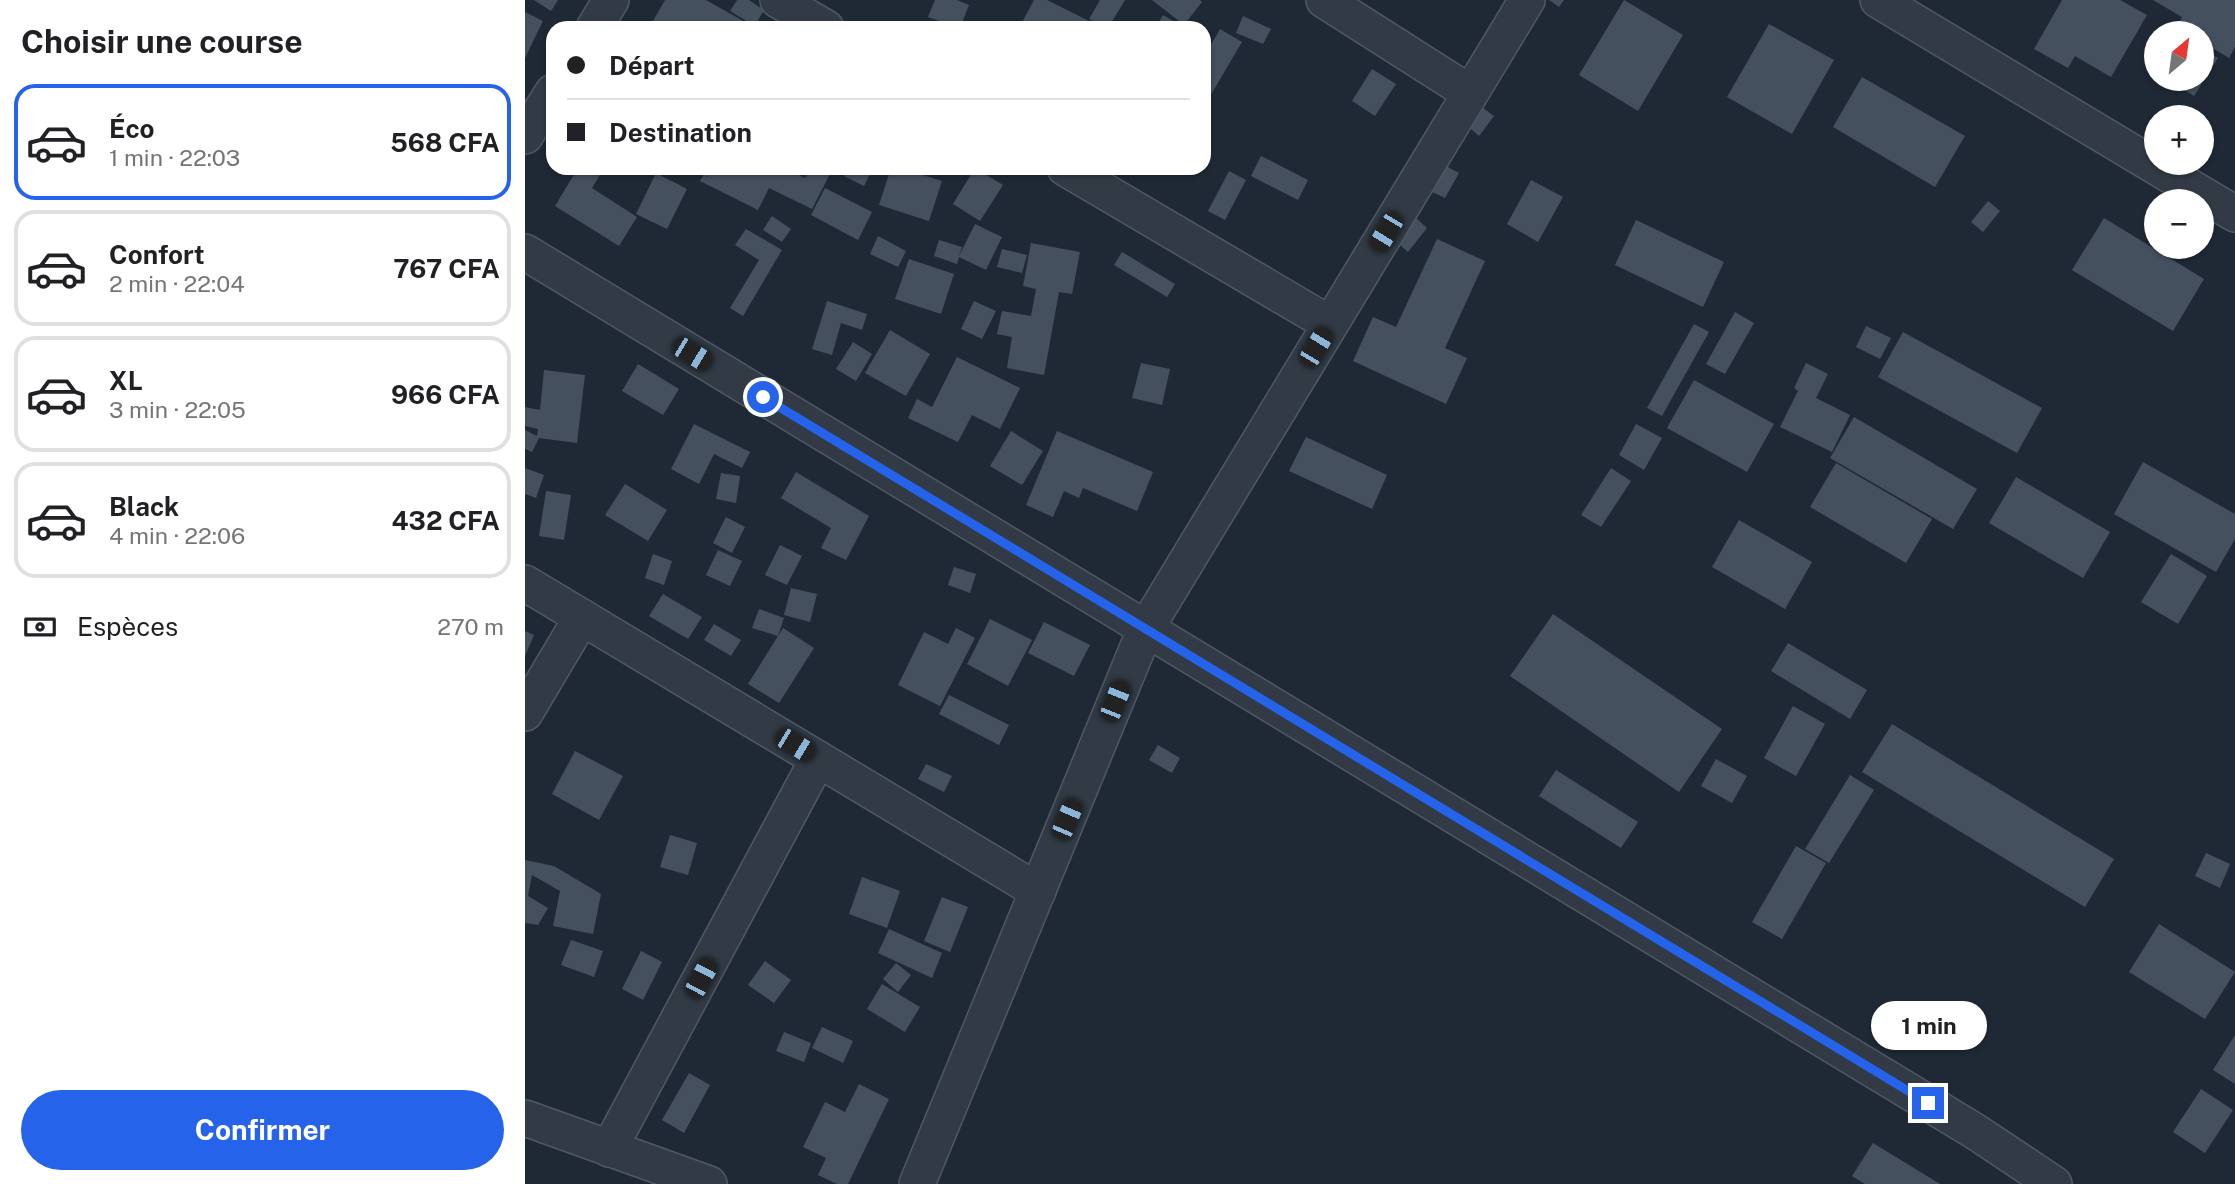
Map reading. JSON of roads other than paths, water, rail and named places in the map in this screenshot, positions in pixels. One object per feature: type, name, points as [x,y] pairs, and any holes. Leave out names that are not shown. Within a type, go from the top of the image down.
[{"type":"street","points":[[598,21],[611,0]]},
{"type":"street","points":[[778,0],[814,21]]},
{"type":"street","points":[[1324,0],[1470,93]]},
{"type":"street","points":[[917,1184],[1145,630],[1527,0]]},
{"type":"street","points":[[1878,0],[2235,214]]},
{"type":"street","points":[[525,136],[546,103]]},
{"type":"street","points":[[1077,175],[1330,324]]},
{"type":"street","points":[[525,252],[1976,1132],[2054,1184]]},
{"type":"street","points":[[525,583],[1038,891]]},
{"type":"street","points":[[525,713],[582,617]]},
{"type":"street","points":[[609,1149],[818,759]]},
{"type":"street","points":[[525,1118],[709,1184]]}]
